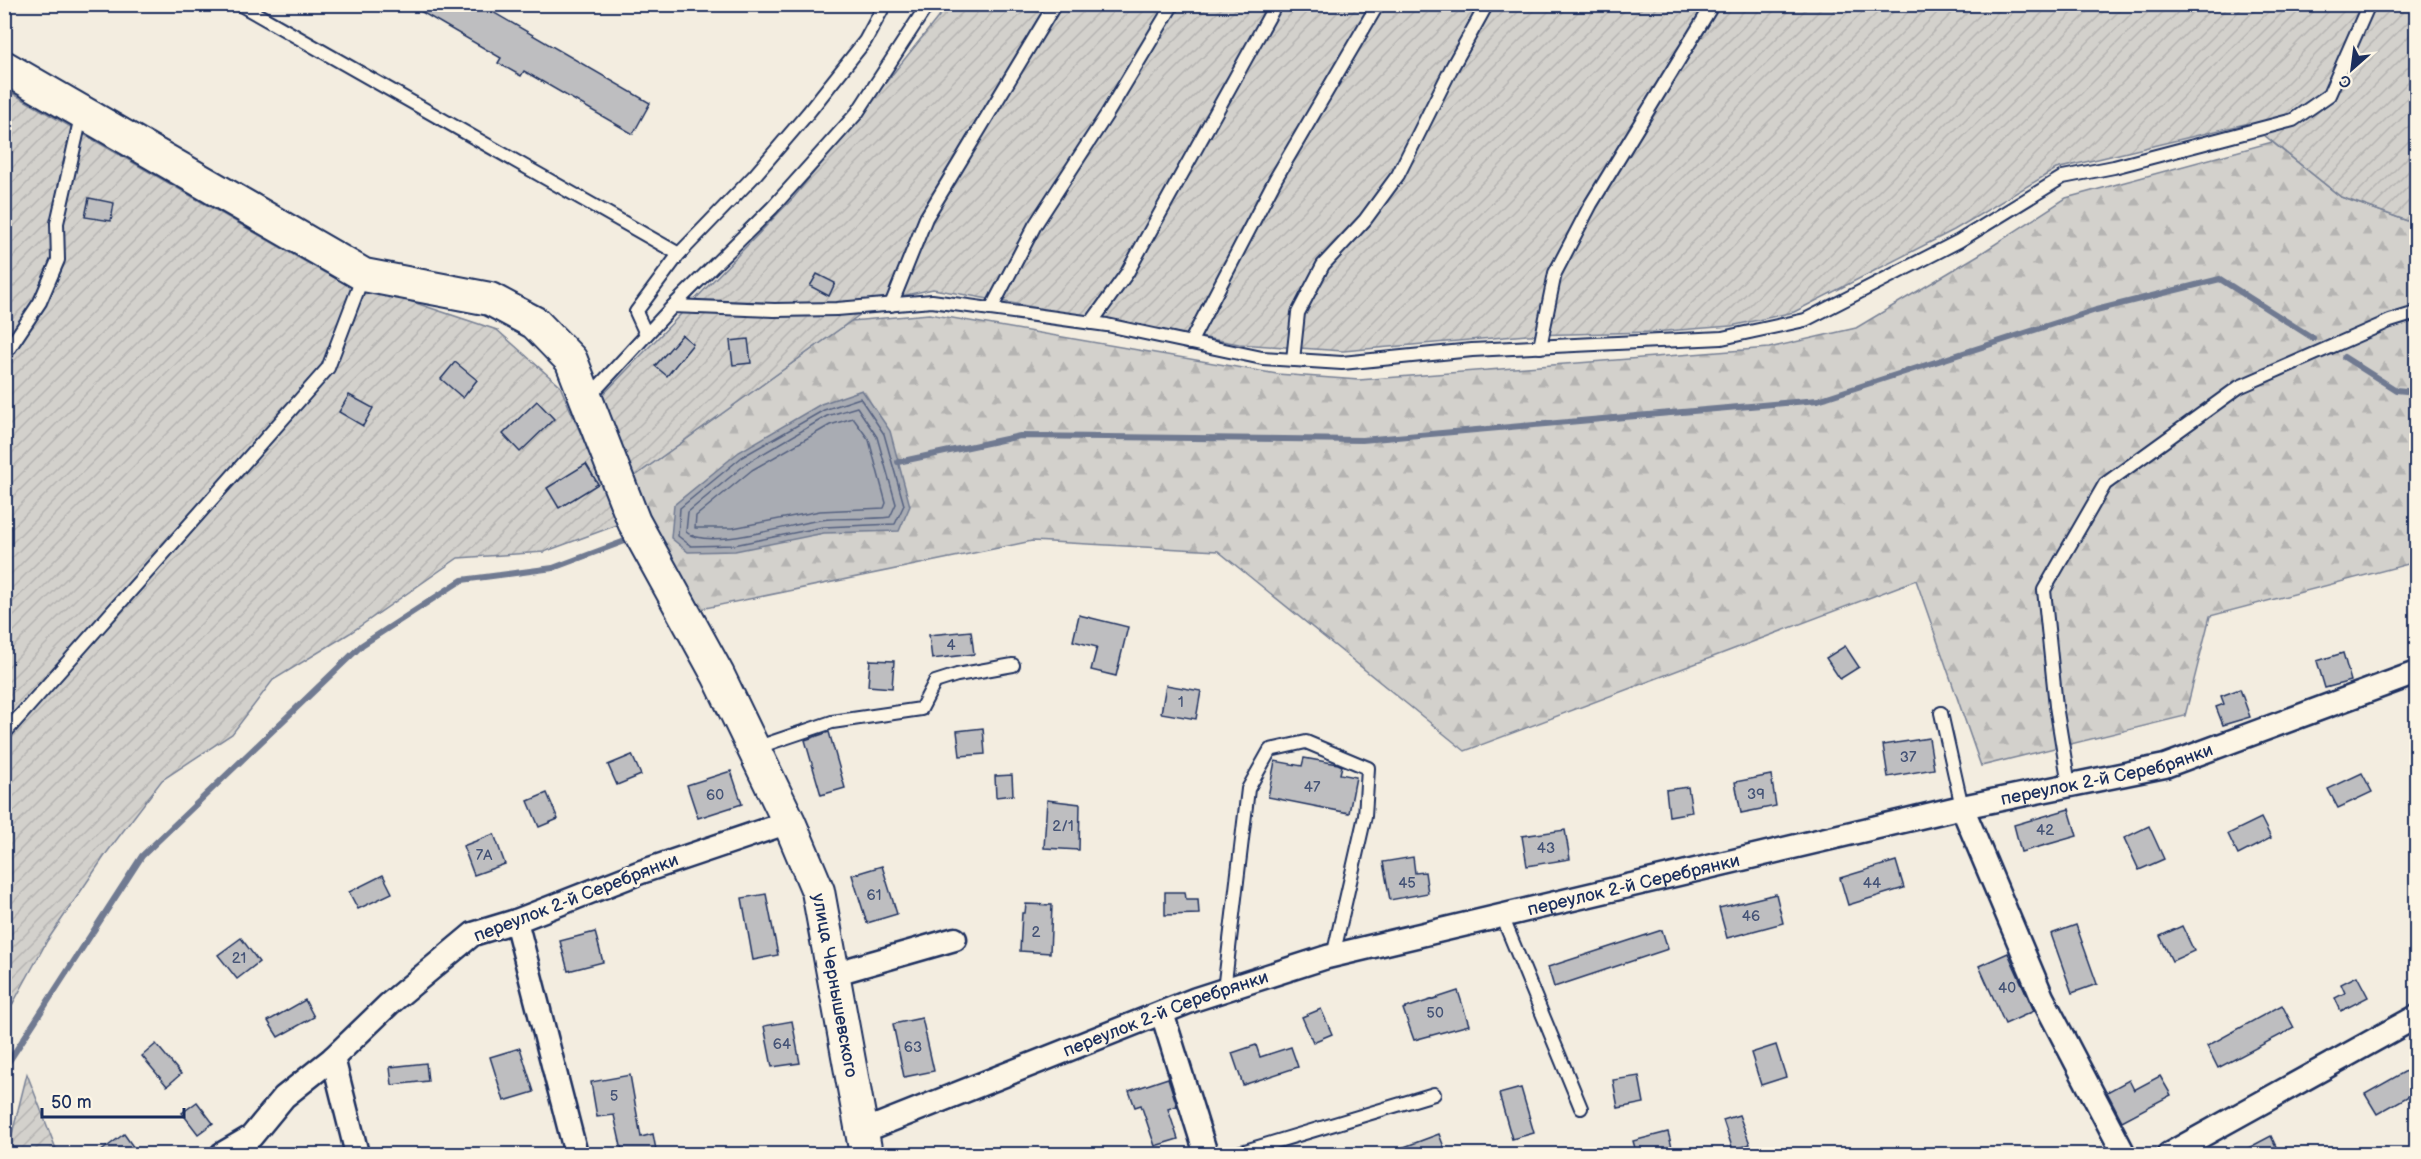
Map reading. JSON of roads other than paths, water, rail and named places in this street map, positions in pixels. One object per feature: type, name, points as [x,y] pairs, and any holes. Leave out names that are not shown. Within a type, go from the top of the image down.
[{"type":"street","name":"улица Чернышевского","points":[[4,67],[364,275],[490,299],[535,323],[571,360],[634,522],[718,675],[789,822],[818,891],[864,1143]]},
{"type":"street","name":"переулок 2-й Серебрянки","points":[[864,1143],[1161,1013],[1224,990],[1332,956],[1962,807],[2165,766],[2416,673]]},
{"type":"street","points":[[1962,807],[2042,997],[2124,1155]]},
{"type":"street","name":"переулок 2-й Серебрянки","points":[[222,1155],[251,1137],[284,1097],[333,1058],[388,1004],[473,934],[516,921],[642,872],[789,822]]},
{"type":"street","points":[[516,921],[576,1155]]},
{"type":"street","points":[[833,974],[955,939]]},
{"type":"street","points":[[1161,1013],[1206,1155]]},
{"type":"street","points":[[2169,1155],[2416,1017]]},
{"type":"street","points":[[333,1058],[357,1155]]},
{"type":"lane","points":[[239,4],[679,254]]},
{"type":"lane","points":[[646,334],[636,312],[679,254],[755,175],[808,113],[865,41],[885,4]]},
{"type":"lane","points":[[587,400],[646,334],[772,208],[857,113],[928,4]]},
{"type":"lane","points":[[891,305],[926,218],[1055,4]]},
{"type":"lane","points":[[991,309],[1035,225],[1107,114],[1173,4]]},
{"type":"lane","points":[[1091,323],[1127,273],[1276,4]]},
{"type":"lane","points":[[1190,343],[1276,178],[1378,4]]},
{"type":"lane","points":[[1293,360],[1298,313],[1323,265],[1365,220],[1398,175],[1451,69],[1487,4]]},
{"type":"lane","points":[[1540,346],[1555,273],[1591,204],[1713,4]]},
{"type":"lane","points":[[673,306],[774,310],[932,301],[1091,323],[1263,358],[1342,363],[1472,350],[1722,338],[1805,321],[1959,241],[2063,177],[2146,159],[2293,120],[2329,95],[2368,4]]},
{"type":"lane","points":[[4,356],[40,302],[58,260],[57,223],[82,111]]},
{"type":"lane","points":[[4,734],[328,368],[364,275]]},
{"type":"lane","points":[[2069,785],[2056,706],[2044,590],[2104,484],[2239,387],[2390,321],[2416,313]]},
{"type":"lane","points":[[754,749],[832,722],[921,709],[935,682],[957,675],[1013,665]]},
{"type":"lane","points":[[1941,713],[1962,807]]},
{"type":"lane","points":[[1224,990],[1248,789],[1270,750],[1306,742],[1368,768],[1365,816],[1332,956]]},
{"type":"lane","points":[[1502,916],[1581,1108]]},
{"type":"lane","points":[[1235,1155],[1434,1094]]},
{"type":"water","points":[[862,390],[890,431],[910,506],[899,531],[824,533],[735,551],[688,552],[671,538],[674,505],[739,452],[821,404]]},
{"type":"waterway","points":[[898,462],[1020,436],[1362,440],[1818,400],[2096,310],[2220,279],[2313,338]]},
{"type":"waterway","points":[[2344,357],[2396,390],[2416,392]]},
{"type":"waterway","points":[[4,1069],[142,856],[362,645],[462,580],[553,568],[625,541]]}]
